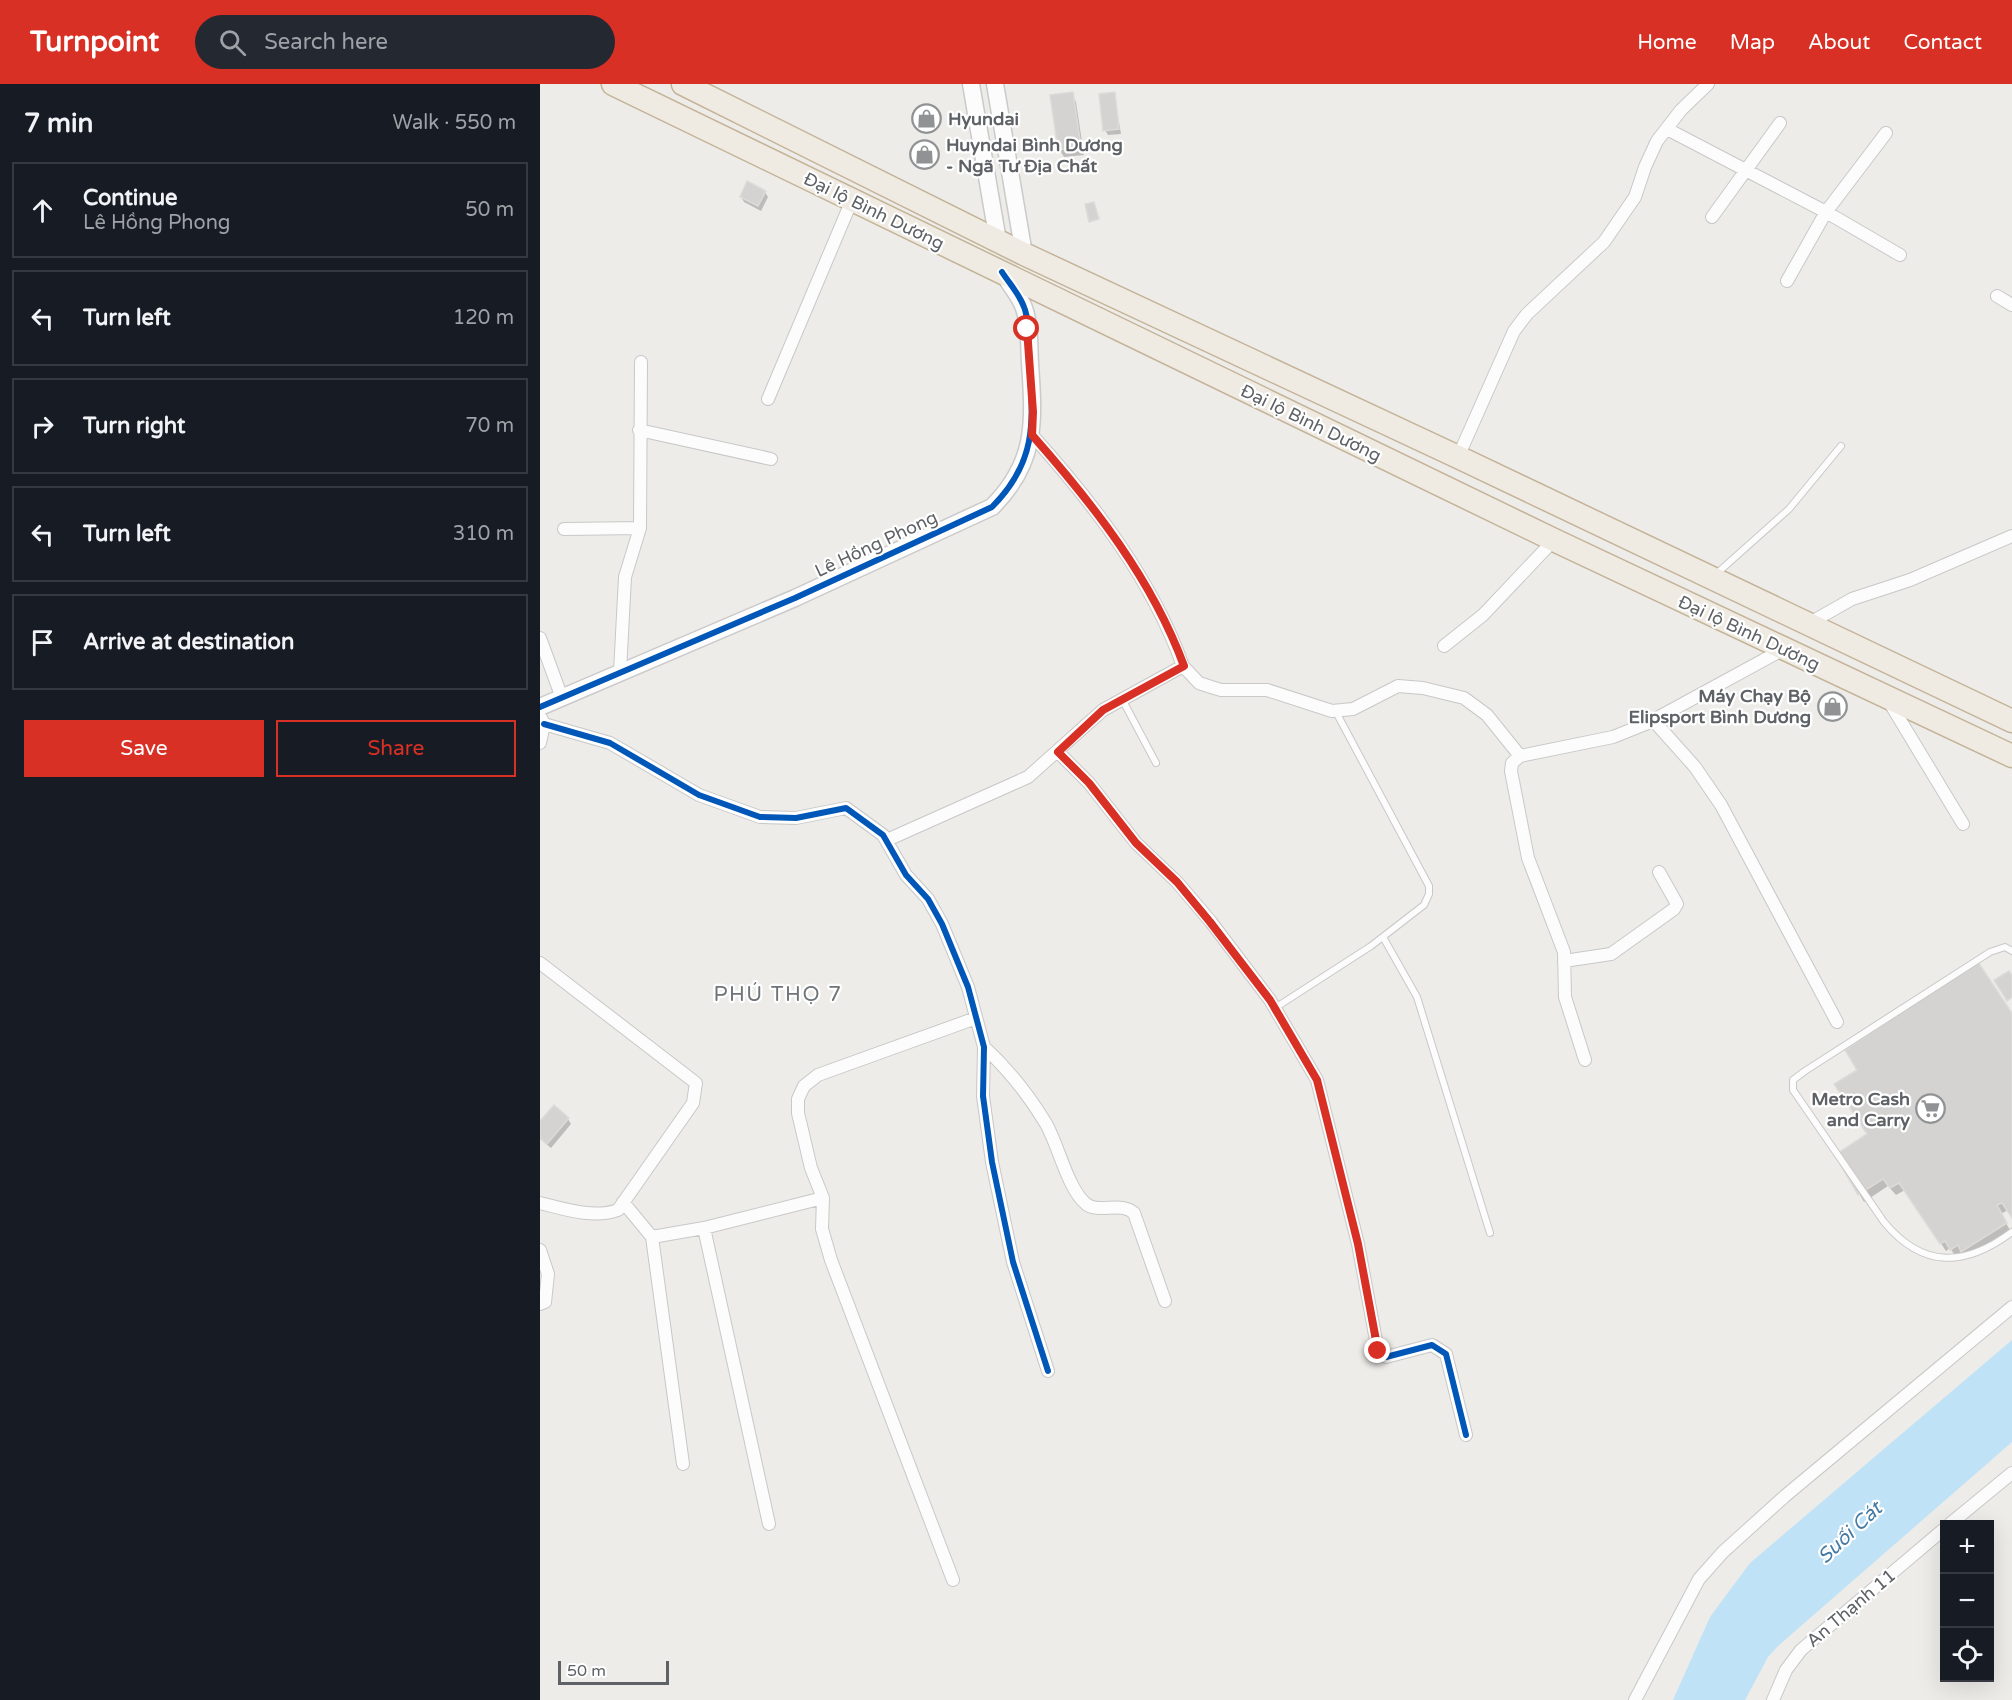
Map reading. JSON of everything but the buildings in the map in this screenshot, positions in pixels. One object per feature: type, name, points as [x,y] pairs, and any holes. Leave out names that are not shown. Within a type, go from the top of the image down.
[{"type":"highway","name":"Đại lộ Bình Dương","points":[[613,84],[1002,272],[1028,298],[1554,540],[1782,650],[2012,756]]},
{"type":"highway","name":"Đại lộ Bình Dương","points":[[683,84],[1024,254],[1458,457],[2012,722]]},
{"type":"highway","points":[[998,241],[1002,272]]},
{"type":"highway","points":[[1024,254],[1028,298]]},
{"type":"street","points":[[971,84],[998,241]]},
{"type":"street","points":[[995,84],[1024,254]]},
{"type":"street","points":[[1458,457],[1514,331],[1527,314],[1605,242],[1635,197],[1645,167],[1667,129],[1681,110],[1708,84]]},
{"type":"street","points":[[1713,217],[1780,123]]},
{"type":"street","points":[[1667,129],[1826,212],[1900,255]]},
{"type":"street","points":[[1787,281],[1826,212],[1886,133]]},
{"type":"street","points":[[768,399],[852,200]]},
{"type":"street","points":[[1997,296],[2012,305]]},
{"type":"street","name":"Lê Hồng Phong","points":[[540,707],[795,598],[992,507],[1004,495],[1026,460],[1032,435],[1028,298]]},
{"type":"street","points":[[620,672],[625,577],[640,528],[641,363]]},
{"type":"street","points":[[639,430],[771,459]]},
{"type":"street","points":[[1032,435],[1066,473],[1113,535],[1168,625],[1184,666],[1198,683],[1221,690],[1267,690],[1336,712],[1353,709],[1398,686],[1423,688],[1464,698],[1477,705],[1520,756]]},
{"type":"street","points":[[564,529],[640,528]]},
{"type":"street","points":[[1807,625],[1852,599],[1910,580],[2012,536]]},
{"type":"street","points":[[1444,646],[1498,601],[1554,540]]},
{"type":"street","points":[[540,638],[562,698]]},
{"type":"street","points":[[1585,1060],[1565,997],[1564,952],[1528,858],[1511,771],[1512,763],[1520,756],[1613,736],[1653,720],[1782,650]]},
{"type":"street","points":[[887,840],[1028,777],[1103,710],[1184,666]]},
{"type":"street","points":[[1886,697],[1963,824]]},
{"type":"street","points":[[540,744],[542,719],[610,743],[669,780],[729,808],[774,819],[820,814],[846,808],[887,840],[901,868],[928,899],[942,924],[968,987],[984,1047],[985,1125],[1013,1262],[1048,1371]]},
{"type":"street","points":[[1653,720],[1695,767],[1720,805],[1837,1022]]},
{"type":"street","points":[[1058,752],[1089,783],[1136,843],[1177,882],[1275,1008],[1322,1093],[1358,1244],[1378,1351],[1386,1357],[1397,1356],[1432,1345],[1446,1354],[1466,1435]]},
{"type":"street","points":[[1564,961],[1611,954],[1674,909],[1677,904],[1659,872]]},
{"type":"street","points":[[540,963],[696,1083],[693,1103],[618,1210],[608,1214],[540,1203]]},
{"type":"street","points":[[953,1580],[831,1260],[822,1229],[823,1198],[811,1168],[798,1113],[798,1099],[804,1086],[818,1075],[976,1018]]},
{"type":"street","points":[[984,1047],[1046,1123],[1073,1184],[1086,1203],[1092,1207],[1129,1208],[1134,1213],[1165,1301]]},
{"type":"street","points":[[652,1237],[704,1228],[823,1198]]},
{"type":"street","points":[[623,1202],[652,1237],[683,1464]]},
{"type":"street","points":[[704,1228],[769,1524]]},
{"type":"street","points":[[540,1250],[548,1274],[545,1302],[540,1304]]},
{"type":"street","points":[[1635,1700],[1699,1579],[1723,1552],[1785,1496],[2012,1307]]},
{"type":"street","points":[[1955,1520],[2012,1473]]},
{"type":"street","name":"An Thạnh 11","points":[[1773,1700],[1786,1670],[1802,1650],[1940,1533]]},
{"type":"lane","points":[[1710,579],[1789,509],[1841,446]]},
{"type":"lane","points":[[1122,699],[1156,763]]},
{"type":"lane","points":[[1275,1008],[1383,937],[1424,905],[1429,886],[1336,712]]},
{"type":"lane","points":[[1383,937],[1417,997],[1490,1233]]},
{"type":"lane","points":[[2012,951],[2005,947],[1990,952],[1793,1080],[1793,1090],[1877,1213],[1900,1242],[1916,1251],[1933,1256],[1963,1259],[1994,1245],[2012,1232]]},
{"type":"water","name":"Suối Cát","points":[[2012,1340],[2012,1442],[1778,1646],[1768,1657],[1745,1700],[1673,1700],[1710,1617],[1750,1563]]},
{"type":"cycle path","points":[[540,707],[795,598],[992,507],[1007,490],[1025,455],[1030,437],[1032,400],[1027,319],[1020,298],[1002,272]]},
{"type":"cycle path","points":[[544,724],[610,743],[699,795],[760,817],[796,818],[846,808],[883,835],[906,875],[928,899],[942,924],[968,987],[984,1047],[983,1096],[992,1162],[1013,1262],[1048,1371]]},
{"type":"cycle path","points":[[1058,752],[1089,783],[1136,843],[1177,882],[1211,922],[1270,1000],[1317,1080],[1358,1244],[1378,1351],[1386,1357],[1432,1345],[1446,1354],[1466,1435]]},
{"type":"place","name":"Hyundai","points":[[927,119]]},
{"type":"place","name":"Huyndai Bình Dương - Ngã Tư Địa Chất","points":[[925,155]]},
{"type":"place","name":"Máy Chạy Bộ Elipsport Bình Dương","points":[[1832,706]]},
{"type":"place","name":"Metro Cash and Carry","points":[[1931,1109]]},
{"type":"district","name":"PHÚ THỌ 7","points":[[778,994]]},
{"type":"route","points":[[1027,329],[1033,412],[1032,435],[1066,473],[1113,535],[1168,625],[1184,666],[1103,710],[1058,752],[1089,783],[1114,818],[1136,843],[1177,882],[1210,922],[1270,1000],[1317,1080],[1358,1244],[1378,1351]]}]
